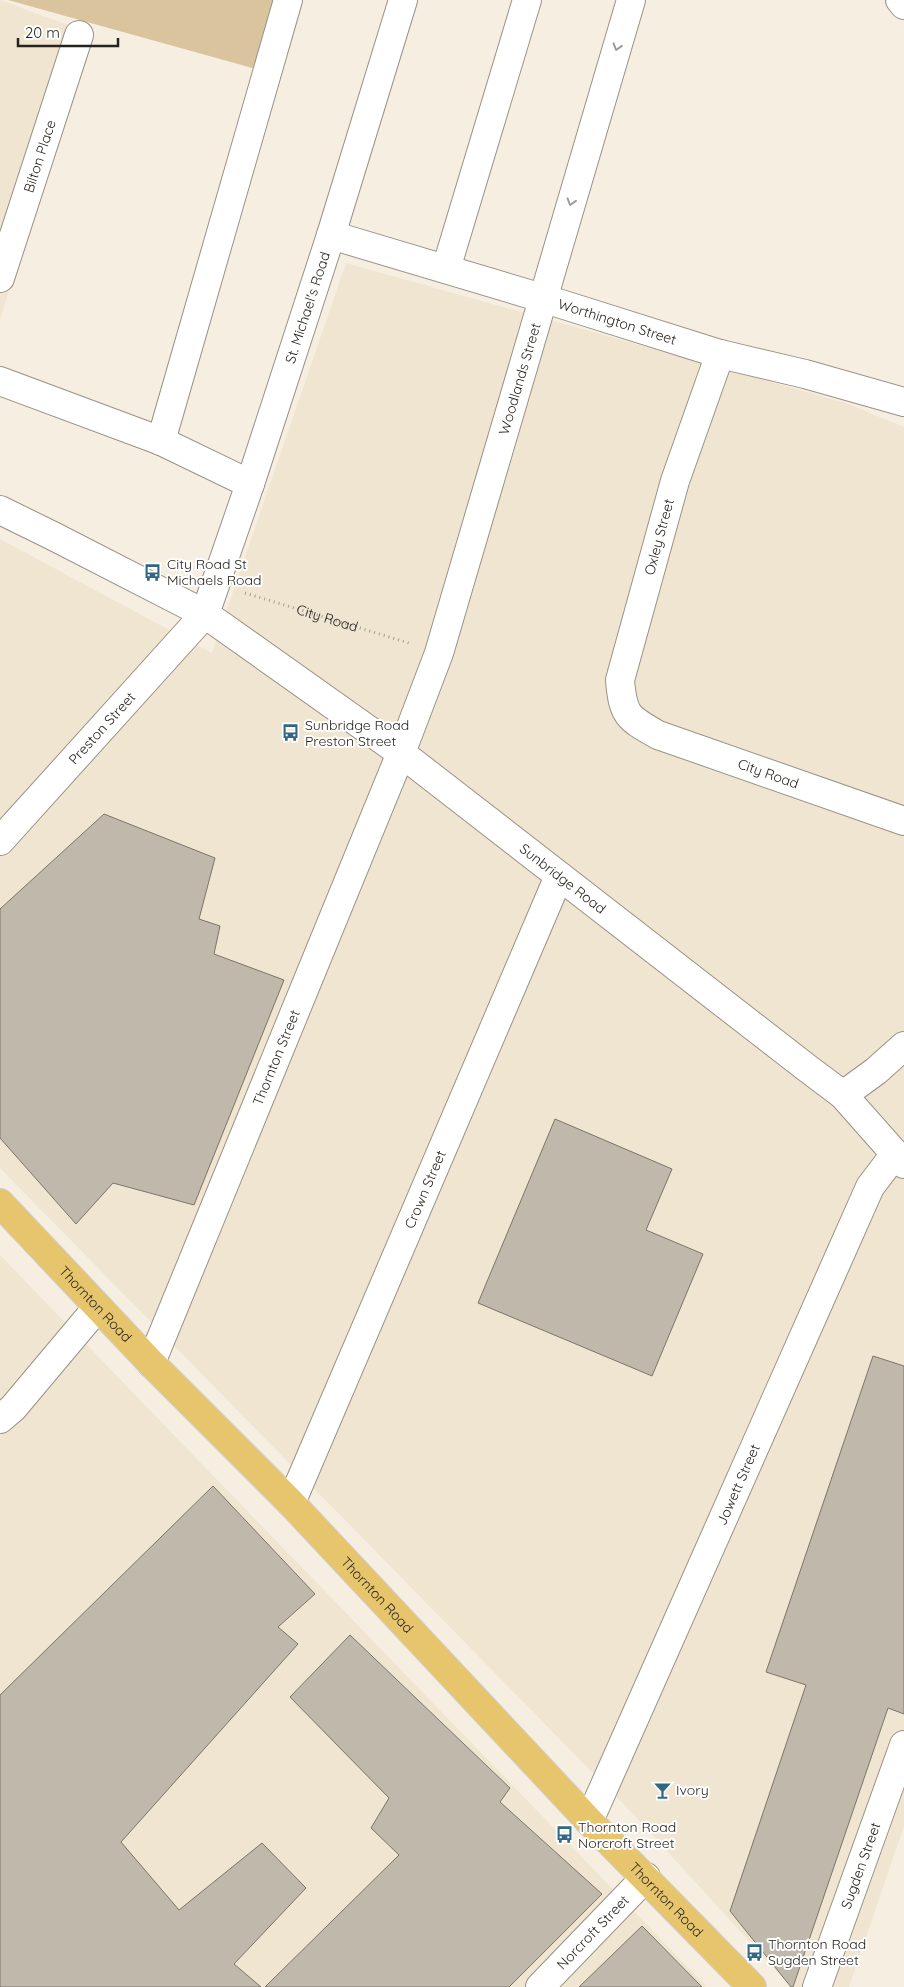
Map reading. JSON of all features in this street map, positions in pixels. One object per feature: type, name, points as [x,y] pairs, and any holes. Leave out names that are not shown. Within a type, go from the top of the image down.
[{"type":"main road","name":"Thornton Road","points":[[0,1204],[97,1308],[291,1503],[589,1821],[752,1987]]},
{"type":"street","points":[[161,441],[288,0]]},
{"type":"street","name":"St. Michael's Road","points":[[205,614],[250,484],[331,235],[403,0]]},
{"type":"street","points":[[446,269],[527,0]]},
{"type":"street","name":"Woodlands Street","points":[[401,753],[440,653],[542,298],[631,0]]},
{"type":"street","points":[[900,0],[904,5]]},
{"type":"street","name":"Bilton Place","points":[[0,278],[79,35]]},
{"type":"street","name":"Worthington Street","points":[[331,235],[720,354],[805,374],[904,402]]},
{"type":"street","name":"Oxley Street","points":[[634,722],[622,704],[620,680],[675,481],[720,354]]},
{"type":"street","points":[[0,381],[161,441],[250,484]]},
{"type":"street","points":[[0,510],[205,614]]},
{"type":"street","name":"Sunbridge Road","points":[[205,614],[401,753],[806,1068],[843,1094],[900,1159]]},
{"type":"street","name":"Preston Street","points":[[0,841],[205,614]]},
{"type":"street","name":"City Road","points":[[634,722],[658,736],[904,821]]},
{"type":"street","name":"Thornton Street","points":[[151,1363],[401,753]]},
{"type":"street","name":"Crown Street","points":[[291,1503],[559,876]]},
{"type":"street","points":[[843,1094],[876,1071],[904,1046]]},
{"type":"street","name":"Jowett Street","points":[[589,1821],[870,1187],[900,1159]]},
{"type":"street","points":[[0,1418],[13,1408],[97,1308]]},
{"type":"street","name":"Sugden Street","points":[[817,1987],[904,1745]]},
{"type":"street","name":"Norcroft Street","points":[[540,1987],[646,1877]]},
{"type":"path","name":"City Road","points":[[216,584],[440,653]]},
{"type":"shaded area","points":[[0,0],[92,34],[0,319]]},
{"type":"shaded area","points":[[8,0],[288,0],[267,72]]},
{"type":"shaded area","points":[[346,263],[846,403],[904,427],[904,1826],[849,1987],[791,1987],[635,1816],[0,1168],[0,539],[212,653]]},
{"type":"shaded area","points":[[0,1255],[547,1821],[707,1987],[0,1987]]},
{"type":"building","points":[[104,814],[215,858],[199,919],[220,926],[214,954],[284,980],[194,1205],[113,1183],[76,1224],[0,1138],[0,909]]},
{"type":"building","points":[[555,1119],[672,1169],[646,1230],[703,1254],[652,1376],[478,1303]]},
{"type":"building","points":[[873,1356],[904,1366],[904,1714],[888,1708],[793,1987],[791,1987],[730,1911],[806,1685],[766,1672]]},
{"type":"building","points":[[213,1486],[315,1594],[278,1627],[298,1644],[121,1842],[179,1910],[262,1843],[306,1888],[234,1964],[261,1987],[0,1987],[0,1695]]},
{"type":"building","points":[[350,1635],[510,1788],[500,1802],[602,1894],[509,1987],[265,1987],[399,1855],[371,1828],[389,1798],[290,1697]]},
{"type":"building","points":[[642,1926],[702,1987],[579,1987]]},
{"type":"place","name":"City Road St Michaels Road","points":[[153,572]]},
{"type":"place","name":"Sunbridge Road Preston Street","points":[[291,733]]},
{"type":"place","name":"Ivory","points":[[662,1790]]},
{"type":"place","name":"Thornton Road Norcroft Street","points":[[564,1835]]},
{"type":"place","name":"Thornton Road Sugden Street","points":[[754,1952]]}]
